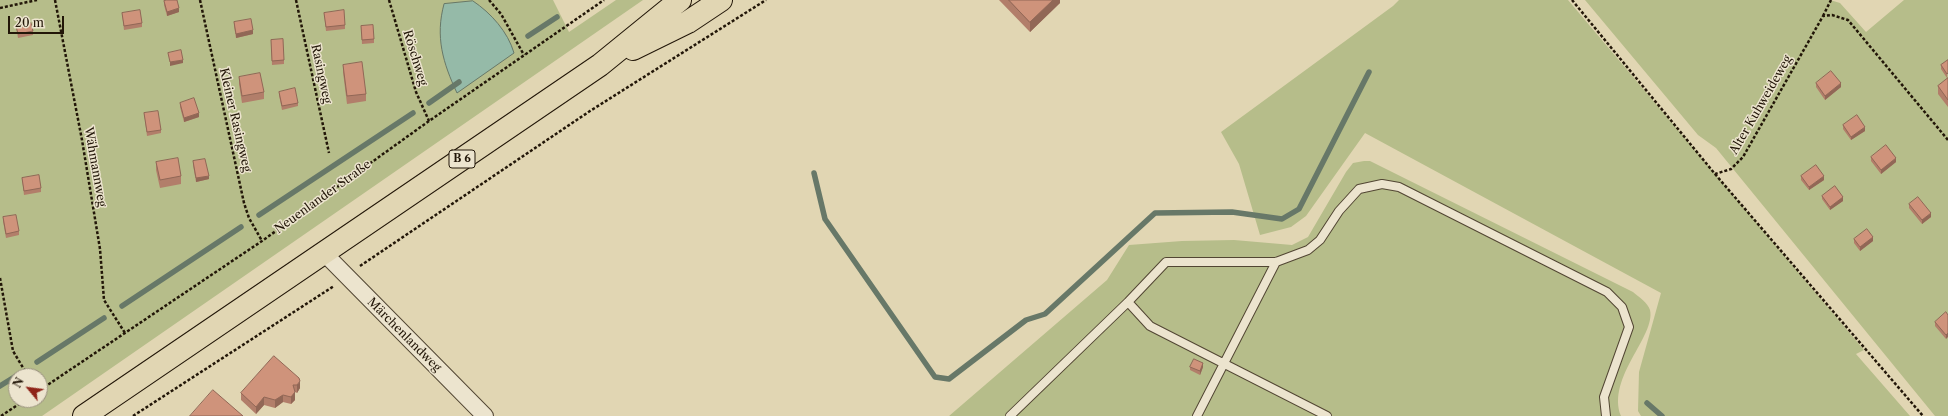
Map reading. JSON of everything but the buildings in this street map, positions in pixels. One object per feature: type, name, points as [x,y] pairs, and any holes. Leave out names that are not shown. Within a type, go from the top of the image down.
[{"type":"main road","name":"B 6","points":[[84,416],[600,65],[680,0]]},
{"type":"main road","name":"B 6","points":[[600,65],[688,22],[721,0]]},
{"type":"street","name":"Märchenlandweg","points":[[324,253],[485,416]]},
{"type":"lane","points":[[1010,416],[1128,302],[1166,262],[1276,262],[1308,250],[1320,240],[1339,211],[1359,189],[1382,184],[1399,187],[1607,292],[1622,307],[1629,327],[1604,397],[1606,416]]},
{"type":"lane","points":[[1197,416],[1276,262]]},
{"type":"lane","points":[[1128,302],[1150,326],[1224,362],[1323,415]]},
{"type":"path","points":[[0,8],[37,0]]},
{"type":"path","name":"Wähmannweg","points":[[55,0],[82,140],[98,241],[104,300],[125,333]]},
{"type":"path","name":"Kleiner Rasingweg","points":[[200,0],[244,203],[249,218],[262,241]]},
{"type":"path","name":"Rasingweg","points":[[296,0],[329,153]]},
{"type":"path","name":"Röschweg","points":[[389,0],[416,92],[429,121]]},
{"type":"path","points":[[489,0],[501,14],[524,55]]},
{"type":"path","name":"Neuenlander Straße","points":[[48,385],[262,241],[429,121],[604,0]]},
{"type":"path","points":[[133,416],[346,276],[590,111],[766,0]]},
{"type":"path","points":[[1572,0],[1715,174],[1923,416]]},
{"type":"path","name":"Alter Kuhweideweg","points":[[1715,174],[1731,169],[1743,157],[1831,0]]},
{"type":"path","points":[[1823,16],[1832,15],[1848,20],[1948,140]]},
{"type":"path","points":[[0,278],[13,351],[23,368]]},
{"type":"path","points":[[1,416],[13,408]]},
{"type":"shaded area","points":[[0,0],[553,0],[569,32],[616,0],[643,0],[42,416],[0,416]]},
{"type":"shaded area","points":[[1399,0],[1568,0],[1864,350],[1856,354],[1910,416],[1641,416],[1638,411],[1639,372],[1661,293],[1365,133],[1306,216],[1291,227],[1260,235],[1239,164],[1221,132],[1393,6]]},
{"type":"shaded area","points":[[1585,0],[1830,0],[1840,3],[1866,32],[1904,0],[1948,0],[1948,416],[1935,416],[1716,148],[1698,135]]},
{"type":"shaded area","points":[[473,1],[486,11],[503,30],[514,53],[457,93],[444,60],[440,39],[441,16],[444,4]]},
{"type":"shaded area","points":[[1370,161],[1633,292],[1645,303],[1650,310],[1650,320],[1646,332],[1625,373],[1620,387],[1618,402],[1621,416],[949,416],[1107,280],[1129,245],[1182,241],[1234,240],[1292,245],[1308,237],[1346,172],[1353,163]]},
{"type":"waterway","points":[[528,36],[557,17]]},
{"type":"waterway","points":[[814,173],[825,219],[935,377],[949,379],[1026,320],[1045,314],[1155,213],[1232,212],[1282,219],[1299,209],[1369,72]]},
{"type":"waterway","points":[[429,103],[459,82]]},
{"type":"waterway","points":[[259,215],[413,113]]},
{"type":"waterway","points":[[122,306],[241,227]]},
{"type":"waterway","points":[[37,362],[104,318]]},
{"type":"waterway","points":[[0,386],[8,381]]},
{"type":"waterway","points":[[1647,403],[1662,416]]}]
